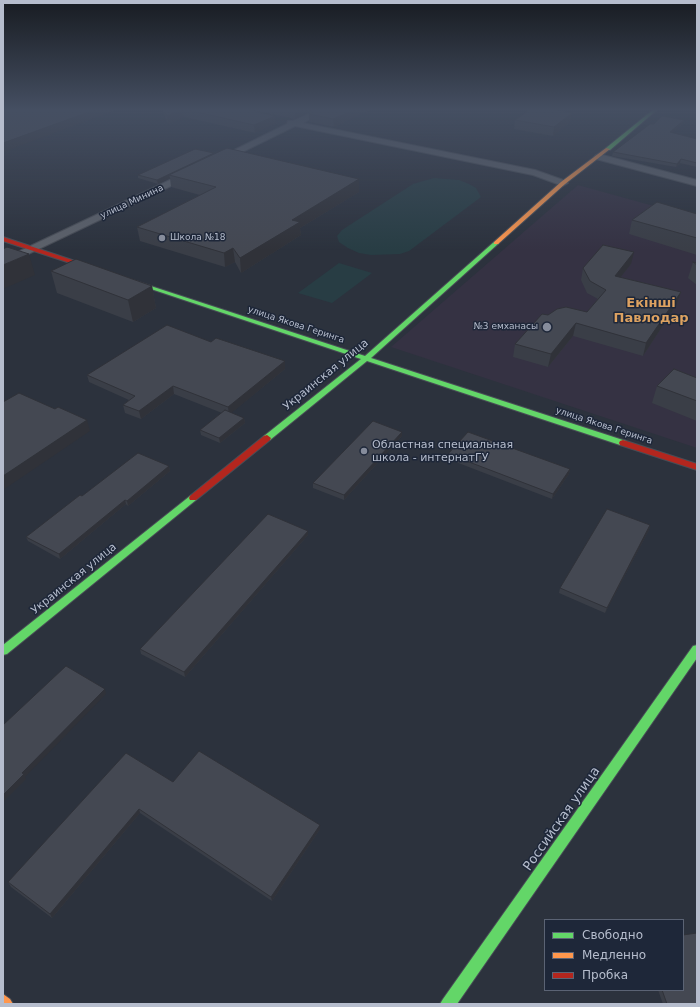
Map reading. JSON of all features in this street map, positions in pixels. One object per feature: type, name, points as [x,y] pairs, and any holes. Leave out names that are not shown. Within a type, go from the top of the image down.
[{"type":"street","name":"улица Минина","points":[[3,263],[228,156]]},
{"type":"street","points":[[451,156],[535,173],[564,183]]},
{"type":"street","points":[[599,157],[697,183]]},
{"type":"street","name":"Украинская улица","points":[[3,651],[366,359],[564,183],[599,157]]},
{"type":"street","name":"улица Якова Геринга","points":[[3,239],[697,467]]},
{"type":"street","name":"Российская улица","points":[[448,1004],[697,649]]},
{"type":"shaded area","points":[[434,178],[459,180],[469,184],[476,188],[481,197],[409,251],[400,254],[371,255],[359,253],[339,242],[337,236],[342,230],[413,184]]},
{"type":"shaded area","name":"№3 емханасы","points":[[578,185],[697,218],[697,448],[391,347]]},
{"type":"shaded area","points":[[339,263],[372,273],[332,303],[298,293]]},
{"type":"building","points":[[180,156],[208,156],[157,180],[138,175]]},
{"type":"building","points":[[210,156],[261,156],[359,179],[292,220],[300,222],[240,258],[233,248],[224,253],[137,227],[216,187],[169,175]]},
{"type":"building","points":[[634,156],[697,156],[697,163],[681,159],[677,164]]},
{"type":"building","points":[[657,202],[697,214],[697,238],[632,220]]},
{"type":"building","points":[[603,245],[634,252],[615,276],[681,292],[646,343],[576,323],[551,354],[515,344],[542,314],[548,315],[557,309],[566,307],[587,312],[606,290],[590,281],[583,268]]},
{"type":"building","points":[[7,247],[29,254],[3,265],[3,249]]},
{"type":"building","points":[[76,259],[152,286],[128,300],[51,271]]},
{"type":"building","points":[[167,325],[211,342],[216,338],[285,361],[228,407],[173,386],[139,411],[123,405],[135,396],[87,375]]},
{"type":"building","points":[[674,369],[697,378],[697,401],[657,386]]},
{"type":"building","points":[[19,393],[55,409],[58,407],[87,420],[3,476],[3,402]]},
{"type":"building","points":[[225,410],[244,418],[219,438],[200,430]]},
{"type":"building","points":[[373,421],[402,432],[344,495],[313,483]]},
{"type":"building","points":[[468,432],[570,469],[553,494],[448,454]]},
{"type":"building","points":[[138,453],[169,466],[59,554],[26,537],[80,495],[82,496]]},
{"type":"building","points":[[607,509],[650,525],[607,608],[560,588]]},
{"type":"building","points":[[268,514],[308,531],[184,672],[140,649]]},
{"type":"building","points":[[66,666],[105,689],[22,773],[24,774],[3,795],[3,725]]},
{"type":"building","points":[[199,751],[320,825],[271,897],[139,809],[50,914],[8,882],[126,753],[173,782]]},
{"type":"building","points":[[697,933],[697,1004],[667,1004],[662,991],[684,991],[684,935]]},
{"type":"traffic: fast","points":[[267,438],[366,359],[496,243]]},
{"type":"traffic: fast","points":[[112,275],[623,443]]},
{"type":"traffic: fast","points":[[3,651],[193,498]]},
{"type":"traffic: fast","points":[[448,1004],[697,649]]},
{"type":"traffic: slow","points":[[496,243],[563,183],[599,156]]},
{"type":"traffic: jam","points":[[3,239],[112,275]]},
{"type":"traffic: jam","points":[[193,498],[267,438]]},
{"type":"traffic: jam","points":[[623,443],[697,467]]},
{"type":"place","name":"Школа №18","points":[[162,238]]},
{"type":"place","name":"№3 емханасы","points":[[547,327]]},
{"type":"place","name":"Областная специальная школа - интернатГУ","points":[[364,451]]},
{"type":"district","name":"Екінші Павлодар","points":[[651,312]]}]
